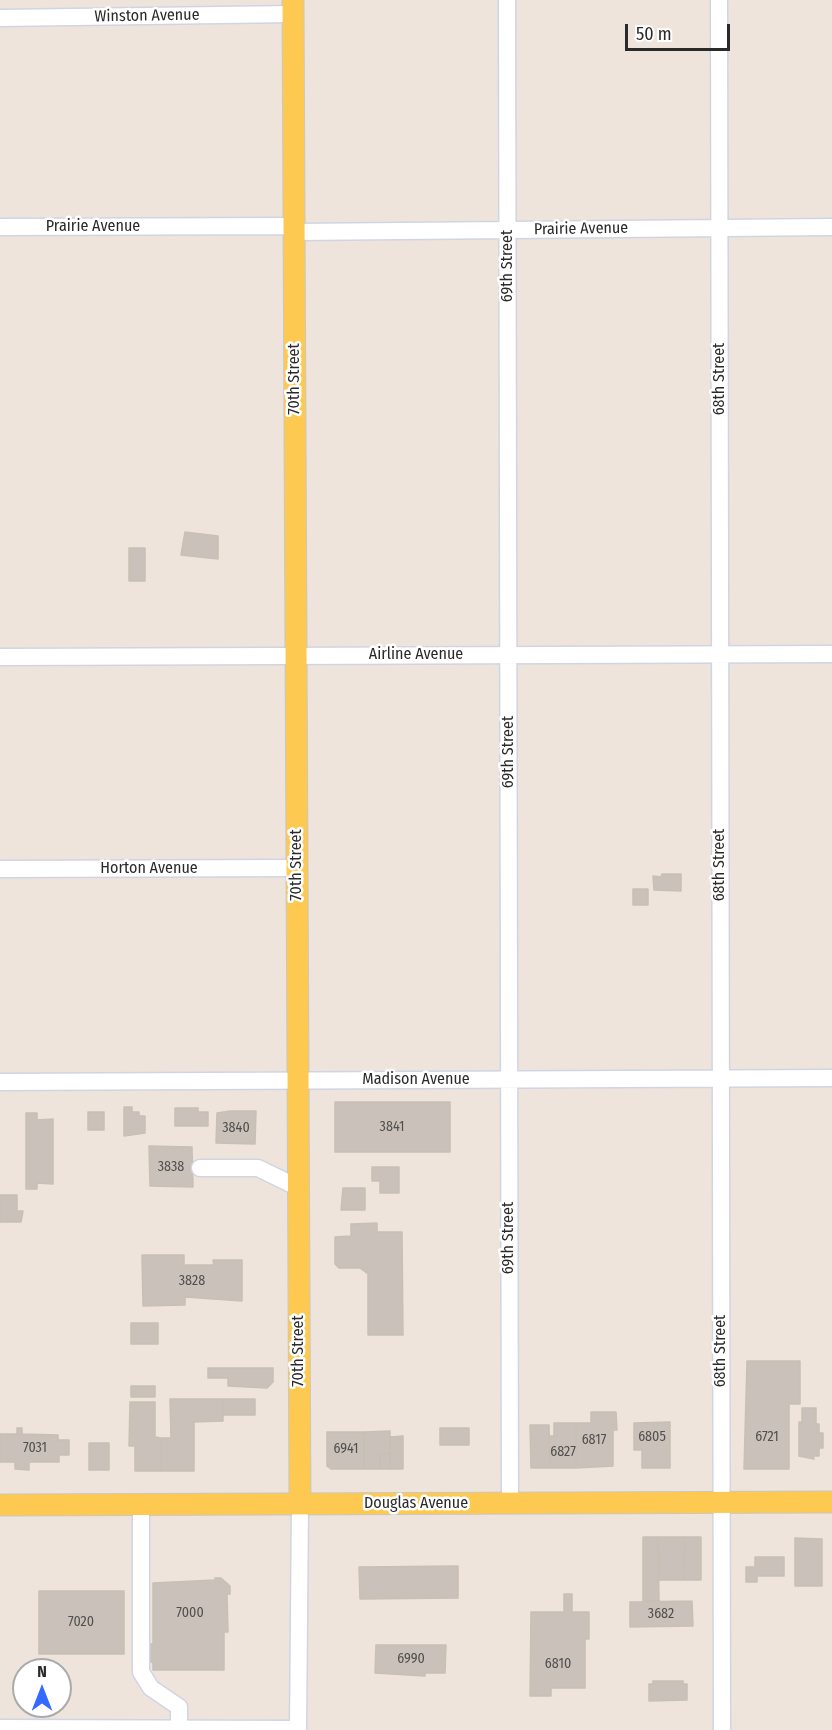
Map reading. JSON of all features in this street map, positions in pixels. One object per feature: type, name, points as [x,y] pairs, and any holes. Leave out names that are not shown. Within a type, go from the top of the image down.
[{"type":"main road","name":"70th Street","points":[[293,7],[300,1504]]},
{"type":"main road","name":"Douglas Avenue","points":[[0,1505],[832,1502]]},
{"type":"street","name":"69th Street","points":[[507,0],[510,1503]]},
{"type":"street","name":"68th Street","points":[[719,0],[722,1730]]},
{"type":"street","name":"Winston Avenue","points":[[0,18],[293,7]]},
{"type":"street","name":"Prairie Avenue","points":[[0,227],[508,230],[832,227]]},
{"type":"street","name":"Airline Avenue","points":[[0,657],[832,654]]},
{"type":"street","name":"Horton Avenue","points":[[0,869],[297,868]]},
{"type":"street","name":"Madison Avenue","points":[[0,1082],[832,1078]]},
{"type":"street","points":[[200,1168],[258,1168],[298,1188]]},
{"type":"street","points":[[141,1504],[141,1672],[151,1688],[178,1707],[178,1729]]},
{"type":"street","name":"70th Street","points":[[298,1729],[300,1504]]},
{"type":"street","points":[[0,1728],[298,1729]]},
{"type":"building","points":[[185,532],[218,536],[218,559],[181,555]]},
{"type":"building","points":[[129,548],[145,548],[145,581],[129,581]]},
{"type":"building","points":[[662,874],[681,874],[681,891],[654,890],[653,876],[661,877]]},
{"type":"building","points":[[633,889],[648,889],[648,905],[633,905]]},
{"type":"building","points":[[335,1102],[450,1102],[450,1152],[335,1152]]},
{"type":"building","points":[[124,1107],[132,1107],[132,1112],[139,1112],[139,1116],[145,1116],[145,1133],[124,1136]]},
{"type":"building","points":[[175,1108],[198,1108],[198,1112],[208,1112],[208,1126],[175,1126]]},
{"type":"building","points":[[256,1111],[255,1144],[216,1143],[217,1113]]},
{"type":"building","points":[[88,1112],[104,1112],[104,1130],[88,1130]]},
{"type":"building","points":[[26,1113],[37,1113],[37,1120],[53,1119],[53,1184],[37,1183],[37,1189],[26,1189]]},
{"type":"building","points":[[149,1146],[192,1147],[193,1187],[150,1186]]},
{"type":"building","points":[[372,1167],[399,1167],[399,1193],[380,1193],[380,1181],[372,1181]]},
{"type":"building","points":[[343,1188],[365,1188],[365,1210],[341,1210]]},
{"type":"building","points":[[0,1195],[17,1195],[17,1211],[23,1211],[21,1222],[0,1222]]},
{"type":"building","points":[[377,1223],[377,1232],[402,1232],[403,1335],[368,1335],[368,1274],[360,1268],[339,1268],[335,1264],[335,1237],[351,1236],[351,1224]]},
{"type":"building","points":[[142,1255],[184,1255],[184,1265],[214,1265],[213,1260],[242,1260],[242,1301],[185,1297],[185,1305],[143,1306]]},
{"type":"building","points":[[131,1323],[158,1323],[158,1344],[131,1344]]},
{"type":"building","points":[[747,1361],[800,1361],[800,1404],[789,1404],[789,1469],[744,1469]]},
{"type":"building","points":[[208,1368],[273,1368],[273,1382],[267,1388],[228,1386],[228,1378],[208,1378]]},
{"type":"building","points":[[131,1386],[155,1386],[155,1397],[131,1397]]},
{"type":"building","points":[[170,1399],[223,1399],[223,1421],[194,1422],[194,1471],[161,1471],[161,1438],[171,1438]]},
{"type":"building","points":[[223,1399],[255,1399],[255,1415],[223,1415]]},
{"type":"building","points":[[130,1402],[155,1402],[155,1437],[161,1438],[161,1471],[135,1471],[135,1446],[129,1446]]},
{"type":"building","points":[[802,1408],[816,1408],[816,1424],[819,1424],[819,1433],[823,1433],[823,1448],[819,1448],[819,1456],[813,1456],[814,1459],[799,1456],[799,1422],[802,1422]]},
{"type":"building","points":[[591,1412],[616,1412],[617,1430],[613,1430],[613,1466],[576,1468],[576,1423],[591,1423]]},
{"type":"building","points":[[670,1422],[670,1468],[642,1468],[642,1450],[634,1450],[634,1423]]},
{"type":"building","points":[[554,1423],[576,1423],[576,1468],[550,1468],[549,1436],[554,1436]]},
{"type":"building","points":[[530,1425],[549,1425],[550,1468],[531,1468]]},
{"type":"building","points":[[17,1428],[22,1428],[22,1434],[58,1435],[58,1440],[69,1440],[69,1455],[59,1455],[59,1462],[29,1462],[29,1470],[15,1469],[15,1462],[0,1462],[0,1434],[17,1434]]},
{"type":"building","points":[[440,1428],[469,1428],[469,1445],[440,1445]]},
{"type":"building","points":[[390,1431],[390,1454],[380,1454],[380,1469],[364,1469],[364,1432]]},
{"type":"building","points":[[327,1432],[364,1432],[364,1469],[331,1469],[327,1466]]},
{"type":"building","points":[[403,1436],[403,1469],[390,1469],[390,1437]]},
{"type":"building","points":[[89,1443],[109,1443],[109,1470],[89,1470]]},
{"type":"building","points":[[380,1454],[390,1454],[390,1469],[380,1469]]},
{"type":"building","points":[[643,1537],[658,1537],[659,1601],[643,1601]]},
{"type":"building","points":[[658,1537],[685,1537],[684,1580],[659,1580]]},
{"type":"building","points":[[685,1537],[701,1537],[701,1580],[684,1580]]},
{"type":"building","points":[[795,1538],[822,1539],[822,1586],[795,1586]]},
{"type":"building","points":[[755,1557],[784,1557],[784,1576],[757,1576],[757,1582],[746,1582],[746,1567],[755,1567]]},
{"type":"building","points":[[458,1566],[458,1598],[360,1599],[359,1567]]},
{"type":"building","points":[[215,1578],[221,1578],[230,1586],[230,1594],[227,1594],[228,1632],[224,1632],[224,1670],[153,1670],[153,1662],[141,1662],[141,1644],[153,1644],[153,1583],[215,1580]]},
{"type":"building","points":[[39,1591],[124,1591],[124,1654],[39,1654]]},
{"type":"building","points":[[564,1594],[572,1594],[572,1612],[589,1612],[589,1639],[585,1639],[585,1688],[551,1688],[551,1696],[530,1696],[531,1612],[564,1612]]},
{"type":"building","points":[[692,1601],[693,1626],[630,1627],[630,1602]]},
{"type":"building","points":[[376,1645],[446,1645],[445,1673],[425,1673],[425,1676],[375,1673]]},
{"type":"building","points":[[653,1681],[683,1681],[683,1684],[687,1684],[687,1700],[649,1701],[649,1684],[653,1684]]}]
